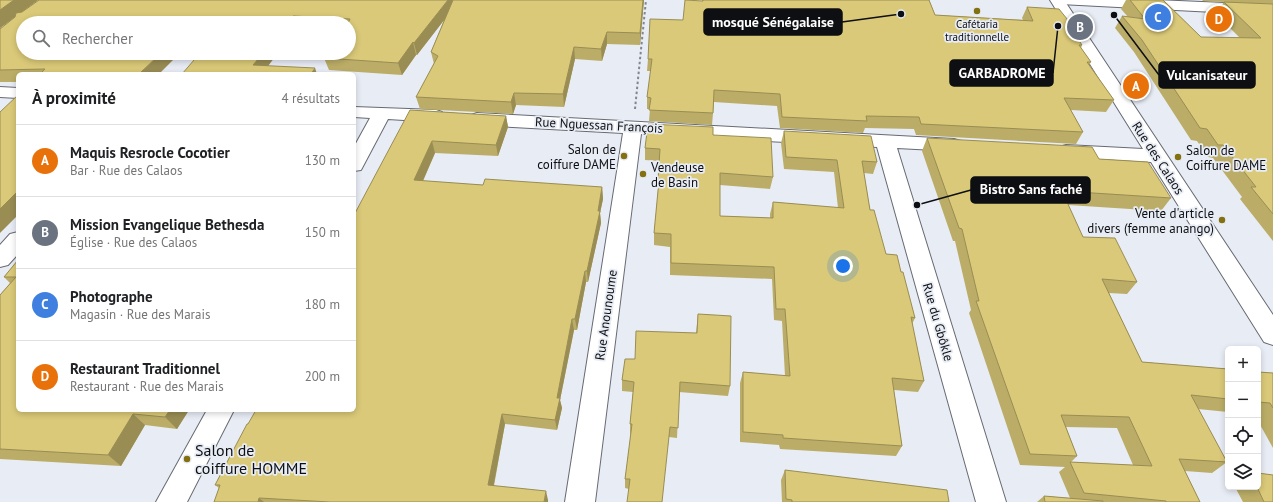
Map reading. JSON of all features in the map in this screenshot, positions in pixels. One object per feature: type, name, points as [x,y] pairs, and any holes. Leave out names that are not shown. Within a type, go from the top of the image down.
[{"type":"street","points":[[1059,0],[1273,10]]},
{"type":"street","name":"Rue des Calaos","points":[[1059,0],[1156,156],[1273,335]]},
{"type":"street","points":[[0,92],[16,93]]},
{"type":"street","name":"Rue Nguessan François","points":[[356,112],[970,146]]},
{"type":"street","points":[[356,161],[382,113]]},
{"type":"street","name":"Rue Anounoume","points":[[580,502],[633,127]]},
{"type":"street","name":"Rue du Gbôkle","points":[[885,141],[991,502]]},
{"type":"street","points":[[1048,150],[1156,156]]},
{"type":"street","points":[[0,259],[16,242]]},
{"type":"street","points":[[171,502],[220,412]]},
{"type":"path","points":[[633,127],[646,0]]},
{"type":"building","points":[[0,0],[14,0],[0,10]]},
{"type":"building","points":[[39,0],[448,0],[414,43],[413,42],[398,63],[354,60],[356,60],[356,16],[16,16],[16,60],[154,60],[141,72],[42,72],[45,69],[0,70],[0,29],[15,17],[16,13],[22,12]]},
{"type":"building","points":[[453,0],[643,0],[640,33],[607,32],[601,49],[574,47],[563,94],[514,93],[511,102],[416,97],[438,56],[431,52]]},
{"type":"building","points":[[685,0],[929,0],[935,15],[1033,21],[1027,7],[1059,9],[1080,35],[1075,35],[1082,45],[1079,45],[1091,62],[1087,62],[1114,100],[1064,98],[1083,132],[921,124],[919,117],[866,116],[867,121],[782,117],[780,94],[714,90],[713,113],[649,110],[651,98],[647,97],[652,59],[648,59],[650,19],[683,20]]},
{"type":"building","points":[[1130,0],[1163,0],[1201,37],[1261,38],[1224,2],[1273,4],[1273,214],[1251,187],[1256,187],[1223,145],[1218,145],[1207,129],[1200,128],[1142,40],[1122,16],[1145,19]]},
{"type":"building","points":[[194,60],[257,60],[253,65],[315,68],[312,72],[184,72]]},
{"type":"building","points":[[16,97],[16,193],[0,209],[0,112]]},
{"type":"building","points":[[410,110],[506,116],[496,145],[432,141],[414,180],[483,185],[485,179],[602,187],[598,211],[600,211],[587,271],[585,271],[575,319],[572,319],[557,398],[560,398],[555,420],[502,414],[488,485],[546,491],[544,502],[330,502],[259,498],[258,502],[214,502],[220,485],[215,485],[255,412],[356,412],[356,211]]},
{"type":"building","points":[[648,124],[713,127],[713,135],[771,138],[773,177],[720,173],[720,216],[773,218],[773,202],[844,208],[837,160],[786,157],[784,131],[871,136],[877,162],[862,161],[870,210],[874,210],[886,254],[897,255],[901,272],[903,272],[915,318],[911,317],[924,381],[892,378],[902,446],[783,438],[783,435],[743,432],[743,372],[790,376],[785,309],[776,309],[774,267],[671,263],[671,234],[654,233],[659,180],[660,149],[645,148]]},
{"type":"building","points":[[927,138],[1092,147],[1099,159],[1148,162],[1171,198],[1062,191],[1083,237],[1115,238],[1137,282],[1102,279],[1142,362],[1225,369],[1225,399],[1191,395],[1225,458],[1225,462],[1179,459],[1200,502],[1166,502],[1084,493],[1070,462],[1152,466],[1129,417],[1061,415],[1077,456],[1030,454],[976,301],[979,301],[962,229],[959,228]]},
{"type":"building","points":[[16,262],[16,277],[4,277]]},
{"type":"building","points":[[16,277],[16,412],[169,412],[165,417],[133,414],[108,455],[0,449],[0,295]]},
{"type":"building","points":[[698,314],[731,316],[730,386],[680,382],[678,428],[670,427],[662,502],[627,502],[630,479],[625,479],[632,424],[630,424],[634,382],[622,380],[625,359],[635,359],[636,331],[697,333]]},
{"type":"building","points":[[1261,372],[1273,373],[1273,408],[1270,403],[1261,402]]},
{"type":"building","points":[[785,470],[947,490],[949,502],[792,502],[792,500],[786,499]]},
{"type":"building","points":[[1261,473],[1273,475],[1273,502],[1264,502],[1258,490],[1261,490]]},
{"type":"building","points":[[1044,496],[1103,501],[1103,502],[1045,502]]},
{"type":"place","name":"Cafétaria traditionnelle","points":[[977,11]]},
{"type":"place","name":"mosqué Sénégalaise","points":[[901,14]]},
{"type":"place","name":"Vulcanisateur","points":[[1114,15]]},
{"type":"place","name":"Photographe","points":[[1158,17]]},
{"type":"place","name":"Restaurant Traditionnel","points":[[1219,19]]},
{"type":"place","name":"GARBADROME","points":[[1058,26]]},
{"type":"place","name":"Mission Evangelique Bethesda","points":[[1080,27]]},
{"type":"place","name":"Maquis Resrocle Cocotier","points":[[1136,86]]},
{"type":"place","name":"Salon de coiffure DAME","points":[[624,156]]},
{"type":"place","name":"Salon de Coiffure DAME","points":[[1178,157]]},
{"type":"place","name":"Vendeuse de Basin","points":[[643,174]]},
{"type":"place","name":"Bistro Sans faché","points":[[917,205]]},
{"type":"place","name":"Vente d'article divers (femme anango)","points":[[1222,220]]},
{"type":"place","name":"Salon de coiffure HOMME","points":[[187,459]]}]
